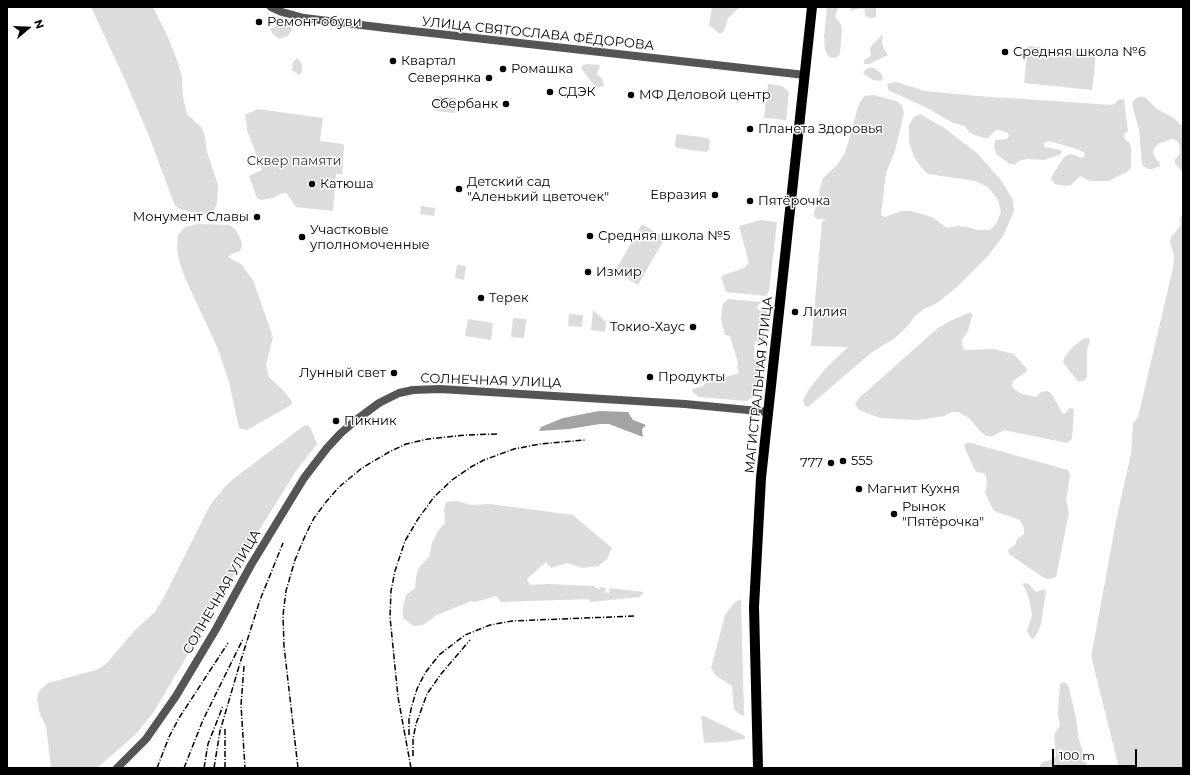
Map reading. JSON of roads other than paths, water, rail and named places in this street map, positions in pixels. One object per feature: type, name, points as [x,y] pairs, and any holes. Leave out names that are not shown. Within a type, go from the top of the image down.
[{"type":"main road","name":"МАГИСТРАЛЬНАЯ УЛИЦА","points":[[758,768],[755,584],[761,478],[812,7]]},
{"type":"street","name":"УЛИЦА СВЯТОСЛАВА ФЁДОРОВА","points":[[271,7],[282,12],[309,18],[386,28],[805,75]]},
{"type":"street","name":"СОЛНЕЧНАЯ УЛИЦА","points":[[117,768],[146,739],[176,696],[216,629],[251,565],[304,478],[341,433],[379,403],[399,394],[413,390],[440,389],[685,404],[769,412]]},
{"type":"railway","points":[[298,768],[284,646],[283,615],[286,591],[295,560],[314,518],[339,487],[362,468],[406,444],[428,439],[466,435],[497,434]]},
{"type":"railway","points":[[411,768],[398,697],[390,617],[391,591],[395,571],[405,541],[418,519],[434,497],[452,480],[471,467],[484,460],[514,449],[540,444],[585,440]]},
{"type":"railway","points":[[214,768],[220,731],[240,663],[260,600],[283,543]]},
{"type":"railway","points":[[409,735],[409,719],[412,705],[417,689],[425,673],[439,655],[465,635],[490,625],[512,621],[635,616]]},
{"type":"railway","points":[[184,768],[203,720],[243,639]]},
{"type":"railway","points":[[413,756],[413,739],[416,724],[427,694],[441,674],[470,640]]},
{"type":"railway","points":[[157,768],[169,737],[179,718],[228,643]]},
{"type":"railway","points":[[244,666],[241,705],[245,768]]},
{"type":"railway","points":[[204,768],[208,744],[223,706]]},
{"type":"railway","points":[[225,727],[225,768]]},
{"type":"place","name":"Ремонт обуви","points":[[259,22]]},
{"type":"place","name":"Средняя школа №6","points":[[1005,52]]},
{"type":"place","name":"Квартал","points":[[393,61]]},
{"type":"place","name":"Ромашка","points":[[503,69]]},
{"type":"place","name":"Северянка","points":[[489,78]]},
{"type":"place","name":"СДЭК","points":[[550,92]]},
{"type":"place","name":"МФ Деловой центр","points":[[631,95]]},
{"type":"place","name":"Сбербанк","points":[[506,104]]},
{"type":"place","name":"Планета Здоровья","points":[[750,129]]},
{"type":"place","name":"Катюша","points":[[312,184]]},
{"type":"place","name":"Детский сад \"Аленький цветочек\"","points":[[459,189]]},
{"type":"place","name":"Евразия","points":[[715,195]]},
{"type":"place","name":"Пятёрочка","points":[[750,201]]},
{"type":"place","name":"Монумент Славы","points":[[257,217]]},
{"type":"place","name":"Средняя школа №5","points":[[590,236]]},
{"type":"place","name":"Участковые уполномоченные","points":[[302,237]]},
{"type":"place","name":"Измир","points":[[588,272]]},
{"type":"place","name":"Терек","points":[[481,298]]},
{"type":"place","name":"Лилия","points":[[795,312]]},
{"type":"place","name":"Токио-Хаус","points":[[693,327]]},
{"type":"place","name":"Лунный свет","points":[[394,373]]},
{"type":"place","name":"Продукты","points":[[650,377]]},
{"type":"place","name":"Пикник","points":[[336,421]]},
{"type":"place","name":"555","points":[[843,461]]},
{"type":"place","name":"777","points":[[831,463]]},
{"type":"place","name":"Магнит Кухня","points":[[859,489]]},
{"type":"place","name":"Рынок \"Пятёрочка\"","points":[[894,514]]},
{"type":"park label","name":"Сквер памяти","points":[[294,161]]}]
